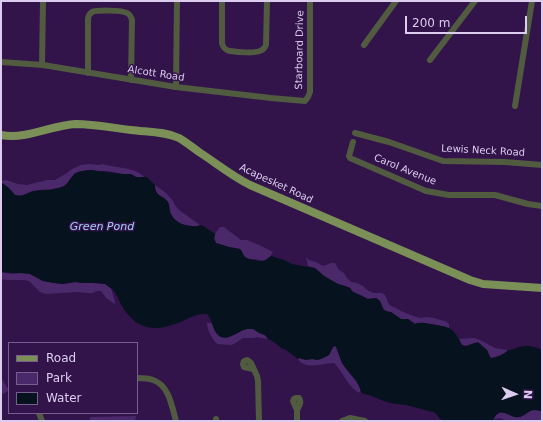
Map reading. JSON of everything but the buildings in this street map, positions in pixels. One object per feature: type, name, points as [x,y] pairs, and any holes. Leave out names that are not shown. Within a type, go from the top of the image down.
[{"type":"main road","name":"Acapesket Road","points":[[1,135],[13,137],[22,136],[75,124],[156,132],[171,135],[247,184],[470,280],[488,284],[542,288]]},
{"type":"street","points":[[42,65],[43,1]]},
{"type":"street","points":[[176,87],[177,1]]},
{"type":"street","points":[[222,1],[222,43],[226,51],[230,52],[253,52],[263,50],[266,45],[267,1]]},
{"type":"street","name":"Starboard Drive","points":[[307,99],[310,92],[310,1]]},
{"type":"street","points":[[364,45],[396,1]]},
{"type":"street","points":[[430,60],[475,1]]},
{"type":"street","points":[[515,106],[532,1]]},
{"type":"street","points":[[88,73],[88,17],[96,11],[122,11],[128,13],[132,20],[131,80]]},
{"type":"street","name":"Alcott Road","points":[[1,62],[42,65],[176,87],[271,98],[305,101],[307,99]]},
{"type":"street","name":"Lewis Neck Road","points":[[355,133],[389,142],[443,161],[542,164]]},
{"type":"street","name":"Carol Avenue","points":[[353,142],[349,156],[350,158],[426,191],[463,196],[489,194],[542,206]]},
{"type":"street","points":[[253,369],[258,381],[258,421]]},
{"type":"street","points":[[138,378],[148,378],[157,382],[162,387],[167,394],[176,421]]},
{"type":"street","points":[[297,410],[297,421]]},
{"type":"street","points":[[342,421],[350,418],[365,421]]},
{"type":"green space","points":[[103,164],[136,171],[144,177],[136,177],[133,175],[107,171],[83,171],[75,173],[63,187],[34,191],[21,196],[15,195],[1,183],[1,181],[6,180],[27,185],[47,180],[55,180],[72,169],[81,165]]},
{"type":"green space","points":[[155,185],[166,193],[179,210],[200,225],[187,225],[176,220],[170,213],[168,202],[156,192]]},
{"type":"green space","points":[[220,227],[224,227],[241,240],[247,240],[273,252],[266,260],[247,259],[240,249],[216,243],[215,235]]},
{"type":"green space","points":[[306,257],[309,260],[323,266],[330,263],[335,263],[339,270],[344,273],[351,282],[363,286],[373,293],[382,293],[385,295],[391,306],[420,318],[427,317],[445,321],[449,324],[449,329],[427,323],[415,324],[408,319],[401,319],[391,312],[387,312],[384,310],[380,301],[376,298],[368,299],[353,292],[350,288],[338,284],[324,276],[315,268],[308,266]]},
{"type":"green space","points":[[1,272],[30,274],[43,281],[54,283],[63,284],[75,282],[105,284],[111,288],[115,304],[106,298],[101,291],[96,291],[93,293],[77,292],[46,294],[40,292],[29,281],[1,279]]},
{"type":"green space","points":[[207,323],[212,323],[220,336],[229,337],[244,330],[253,329],[268,339],[256,337],[243,338],[231,345],[217,344],[210,334]]},
{"type":"green space","points":[[474,338],[495,348],[508,350],[503,354],[491,358],[487,350],[474,343],[466,346],[462,345],[459,339]]},
{"type":"green space","points":[[335,346],[348,371],[359,386],[361,393],[349,384],[334,363],[310,366],[301,363],[298,359],[321,359],[329,355]]},
{"type":"green space","points":[[1,378],[8,391],[3,394],[1,390]]},
{"type":"green space","points":[[532,410],[542,410],[542,421],[509,421],[499,418],[493,420],[496,415],[502,412],[515,417],[520,417]]},
{"type":"green space","points":[[136,416],[135,421],[90,421],[90,417]]},
{"type":"water","name":"Green Pond","points":[[92,170],[131,174],[136,177],[146,177],[155,185],[156,192],[168,202],[170,213],[176,220],[187,225],[202,225],[215,234],[214,239],[216,243],[240,249],[245,257],[251,259],[263,261],[271,256],[292,264],[315,268],[324,276],[338,284],[350,288],[353,292],[368,299],[376,298],[380,301],[383,309],[391,312],[401,319],[408,319],[415,324],[424,323],[450,328],[456,334],[462,345],[466,346],[478,342],[487,350],[491,358],[500,356],[508,350],[523,346],[531,346],[542,350],[542,410],[533,410],[519,417],[499,413],[493,420],[488,421],[443,421],[436,413],[406,405],[390,403],[361,393],[356,381],[344,367],[335,346],[329,355],[321,359],[298,359],[268,339],[265,335],[253,329],[243,330],[232,336],[224,338],[220,337],[215,332],[207,314],[195,315],[170,326],[149,328],[137,323],[131,318],[124,310],[113,290],[105,284],[75,282],[63,284],[54,283],[43,281],[30,274],[1,272],[1,182],[15,195],[21,196],[33,191],[60,188],[64,186],[77,172]]}]
